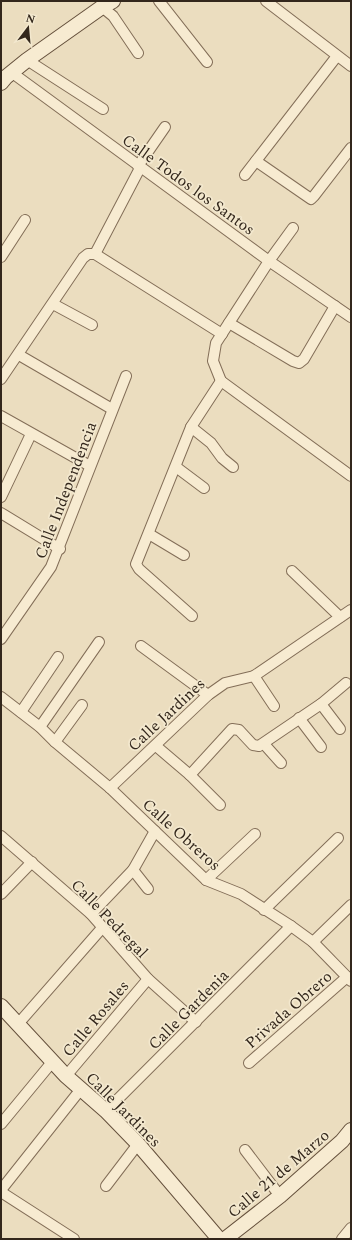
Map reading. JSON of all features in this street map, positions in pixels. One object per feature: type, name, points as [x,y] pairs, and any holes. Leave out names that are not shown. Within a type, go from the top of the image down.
[{"type":"main road","points":[[5,76],[106,3]]},
{"type":"main road","name":"Calle Jardines","points":[[1,1006],[66,1076],[106,1111],[138,1144],[219,1239]]},
{"type":"main road","name":"Calle 21 de Marzo","points":[[225,1239],[280,1196],[342,1141],[351,1130]]},
{"type":"street","points":[[159,1],[207,62]]},
{"type":"street","points":[[266,1],[351,66]]},
{"type":"street","points":[[106,3],[138,53]]},
{"type":"street","points":[[245,175],[337,56]]},
{"type":"street","points":[[27,60],[103,109]]},
{"type":"street","name":"Calle Todos los Santos","points":[[5,76],[139,167],[269,261],[351,317]]},
{"type":"street","points":[[1,380],[83,258],[92,254],[139,167],[165,127]]},
{"type":"street","points":[[256,161],[311,199],[351,148]]},
{"type":"street","points":[[1,257],[25,220]]},
{"type":"street","points":[[294,228],[269,261],[229,322],[216,343],[213,355],[221,381],[351,476]]},
{"type":"street","points":[[92,254],[222,334]]},
{"type":"street","points":[[53,304],[92,326]]},
{"type":"street","points":[[229,322],[293,362],[299,363],[304,359],[335,306]]},
{"type":"street","points":[[19,355],[112,409]]},
{"type":"street","name":"Calle Independencia","points":[[1,639],[51,567],[60,548],[90,466],[126,376]]},
{"type":"street","points":[[192,616],[139,569],[136,564],[191,427],[221,381]]},
{"type":"street","points":[[1,416],[90,466]]},
{"type":"street","points":[[191,427],[211,443],[222,458],[233,467]]},
{"type":"street","points":[[1,497],[31,434]]},
{"type":"street","points":[[176,467],[204,488]]},
{"type":"street","points":[[1,513],[60,548]]},
{"type":"street","points":[[149,534],[184,555]]},
{"type":"street","points":[[292,571],[340,617]]},
{"type":"street","name":"Calle Jardines","points":[[110,788],[208,695],[225,683],[254,676],[351,610]]},
{"type":"street","points":[[40,727],[99,642]]},
{"type":"street","points":[[141,646],[208,695]]},
{"type":"street","points":[[21,712],[58,657]]},
{"type":"street","points":[[254,676],[274,706]]},
{"type":"street","points":[[190,775],[232,729],[239,730],[253,745],[259,746],[264,744],[321,704],[346,683]]},
{"type":"street","name":"Calle Obreros","points":[[2,699],[40,727],[55,742],[110,788],[206,880],[241,894],[291,926],[313,942],[349,979]]},
{"type":"street","points":[[321,704],[340,729]]},
{"type":"street","points":[[55,742],[82,705]]},
{"type":"street","points":[[299,718],[321,747]]},
{"type":"street","points":[[264,744],[281,763]]},
{"type":"street","points":[[156,746],[190,775],[220,804]]},
{"type":"street","points":[[91,914],[133,870],[155,831]]},
{"type":"street","points":[[206,880],[255,834]]},
{"type":"street","name":"Calle Pedregal","points":[[1,836],[91,914],[148,979],[196,1022]]},
{"type":"street","points":[[264,910],[338,838]]},
{"type":"street","points":[[1,894],[32,862]]},
{"type":"street","points":[[133,870],[148,889]]},
{"type":"street","points":[[313,942],[351,905]]},
{"type":"street","name":"Calle Gardenia","points":[[106,1111],[291,926]]},
{"type":"street","points":[[18,1024],[102,928]]},
{"type":"street","name":"Calle Rosales","points":[[66,1076],[148,979]]},
{"type":"street","name":"Privada Obrero","points":[[249,1063],[349,979]]},
{"type":"street","points":[[1,1124],[53,1061]]},
{"type":"street","points":[[74,1239],[1,1191],[81,1089]]},
{"type":"street","points":[[106,1186],[138,1144]]},
{"type":"street","points":[[245,1150],[280,1196]]},
{"type":"street","points":[[342,1239],[351,1228]]}]
